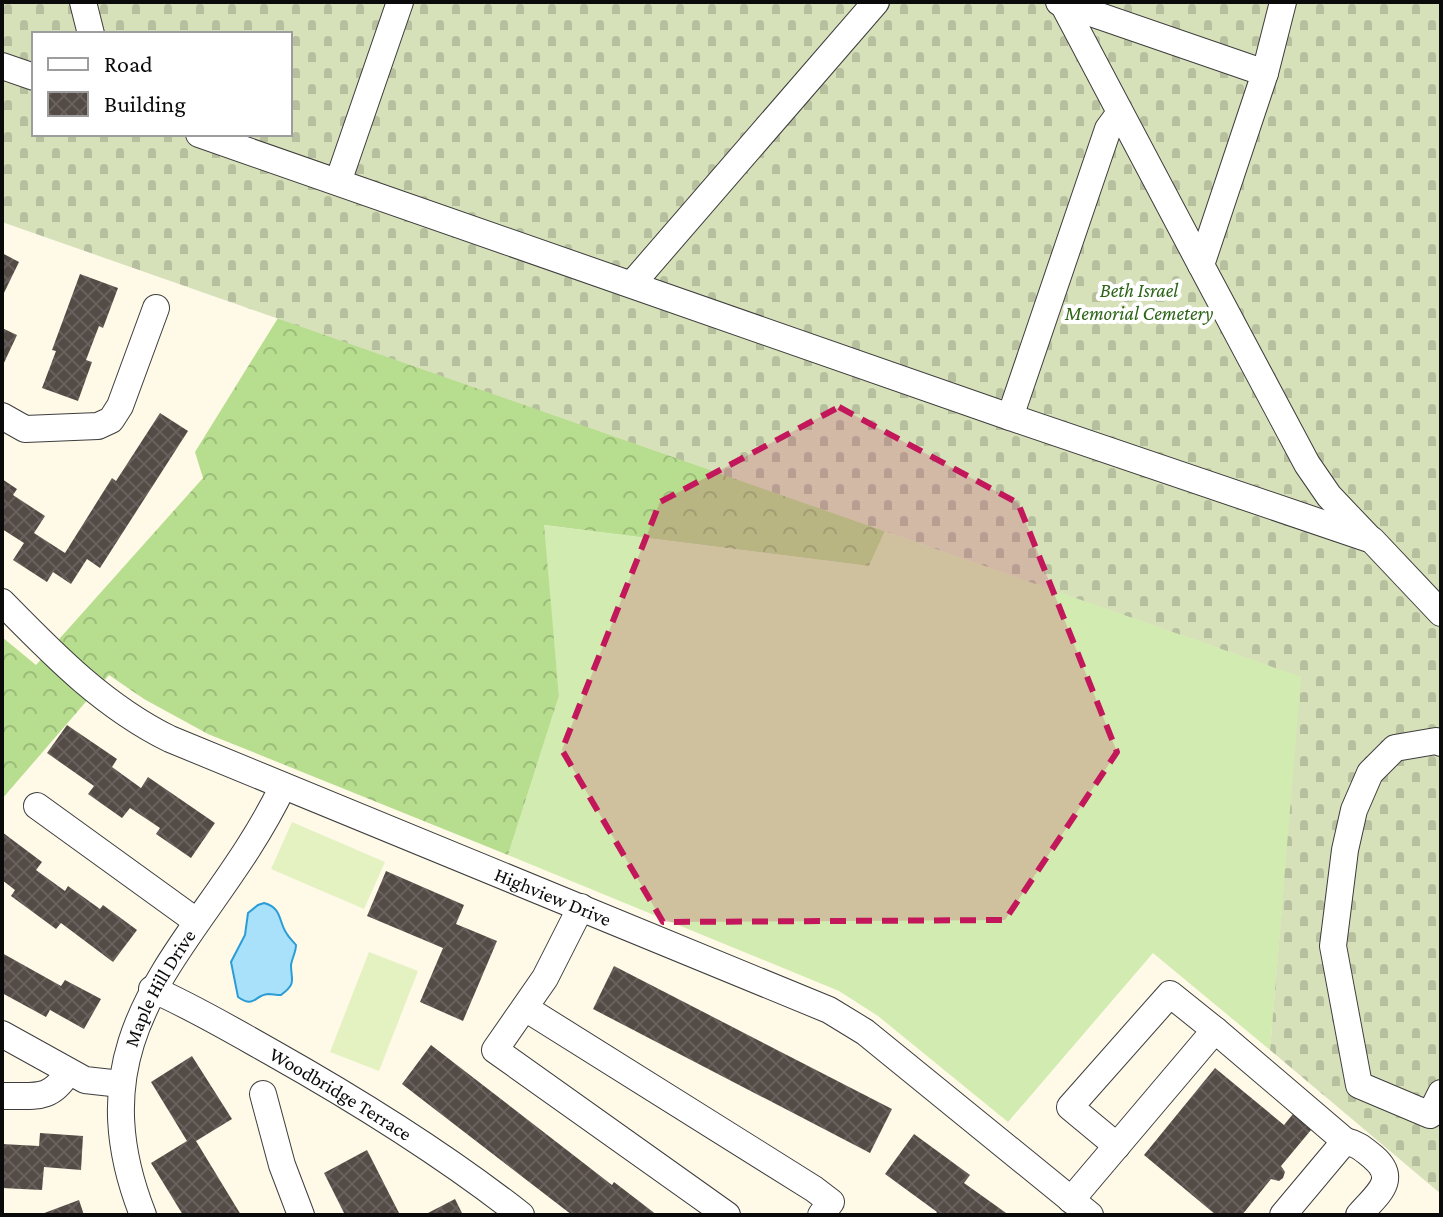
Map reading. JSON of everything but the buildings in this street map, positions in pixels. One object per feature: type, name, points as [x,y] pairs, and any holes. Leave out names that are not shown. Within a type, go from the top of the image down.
[{"type":"street","points":[[83,2],[90,32]]},
{"type":"street","points":[[338,182],[400,2]]},
{"type":"street","points":[[632,284],[876,2]]},
{"type":"street","points":[[1201,265],[1265,73],[1283,2]]},
{"type":"street","points":[[1061,3],[1265,73]]},
{"type":"street","points":[[1061,3],[1307,464],[1329,496],[1441,613]]},
{"type":"street","points":[[2,66],[32,76]]},
{"type":"street","points":[[1010,417],[1108,129],[1119,114]]},
{"type":"street","points":[[205,136],[1372,540]]},
{"type":"street","points":[[2,416],[18,426],[32,429],[105,424],[120,406],[156,308]]},
{"type":"street","name":"Highview Drive","points":[[2,602],[65,665],[118,708],[177,742],[801,996],[842,1017],[865,1032],[1081,1208]]},
{"type":"street","points":[[1441,743],[1436,741],[1395,748],[1370,773],[1354,810],[1345,850],[1333,946],[1359,1085],[1430,1115],[1441,1093]]},
{"type":"street","name":"Maple Hill Drive","points":[[143,1215],[125,1153],[120,1111],[121,1084],[129,1044],[152,989],[257,834],[283,786]]},
{"type":"street","points":[[37,806],[196,921]]},
{"type":"street","points":[[581,907],[552,966],[495,1050],[727,1215]]},
{"type":"street","name":"Woodbridge Terrace","points":[[152,989],[189,1006],[362,1104],[445,1158],[521,1215]]},
{"type":"street","points":[[1117,1146],[1070,1107],[1170,994],[1345,1141],[1357,1144],[1382,1165],[1386,1175],[1384,1186],[1359,1215]]},
{"type":"street","points":[[525,1008],[814,1189],[831,1202],[821,1215]]},
{"type":"street","points":[[1081,1208],[1117,1146],[1215,1030]]},
{"type":"street","points":[[2,1034],[92,1083],[121,1084]]},
{"type":"street","points":[[2,1096],[49,1094],[60,1086],[68,1072]]},
{"type":"street","points":[[263,1094],[285,1173],[301,1215]]},
{"type":"street","points":[[1283,1215],[1345,1141]]},
{"type":"highlighted area","points":[[839,407],[1018,503],[1117,752],[1005,920],[663,922],[562,750],[660,502]]},
{"type":"green space","name":"Beth Israel Memorial Cemetery","points":[[2,2],[1441,2],[1441,1194],[1270,1050],[1301,677],[2,222]]},
{"type":"green space","points":[[278,318],[885,531],[869,566],[544,525],[559,696],[508,855],[208,734],[144,699],[109,675],[2,799],[2,637],[36,665],[203,478],[195,452]]},
{"type":"green space","points":[[543,525],[869,566],[885,531],[1302,677],[1270,1050],[1153,953],[1008,1122],[878,1016],[839,991],[508,855],[559,696]]},
{"type":"green space","points":[[292,822],[385,862],[364,909],[271,869]]},
{"type":"green space","points":[[369,952],[418,971],[379,1071],[330,1052]]},
{"type":"water","points":[[264,903],[274,908],[296,945],[291,965],[292,982],[281,995],[263,995],[248,1002],[238,997],[231,962],[245,935],[248,913]]}]
